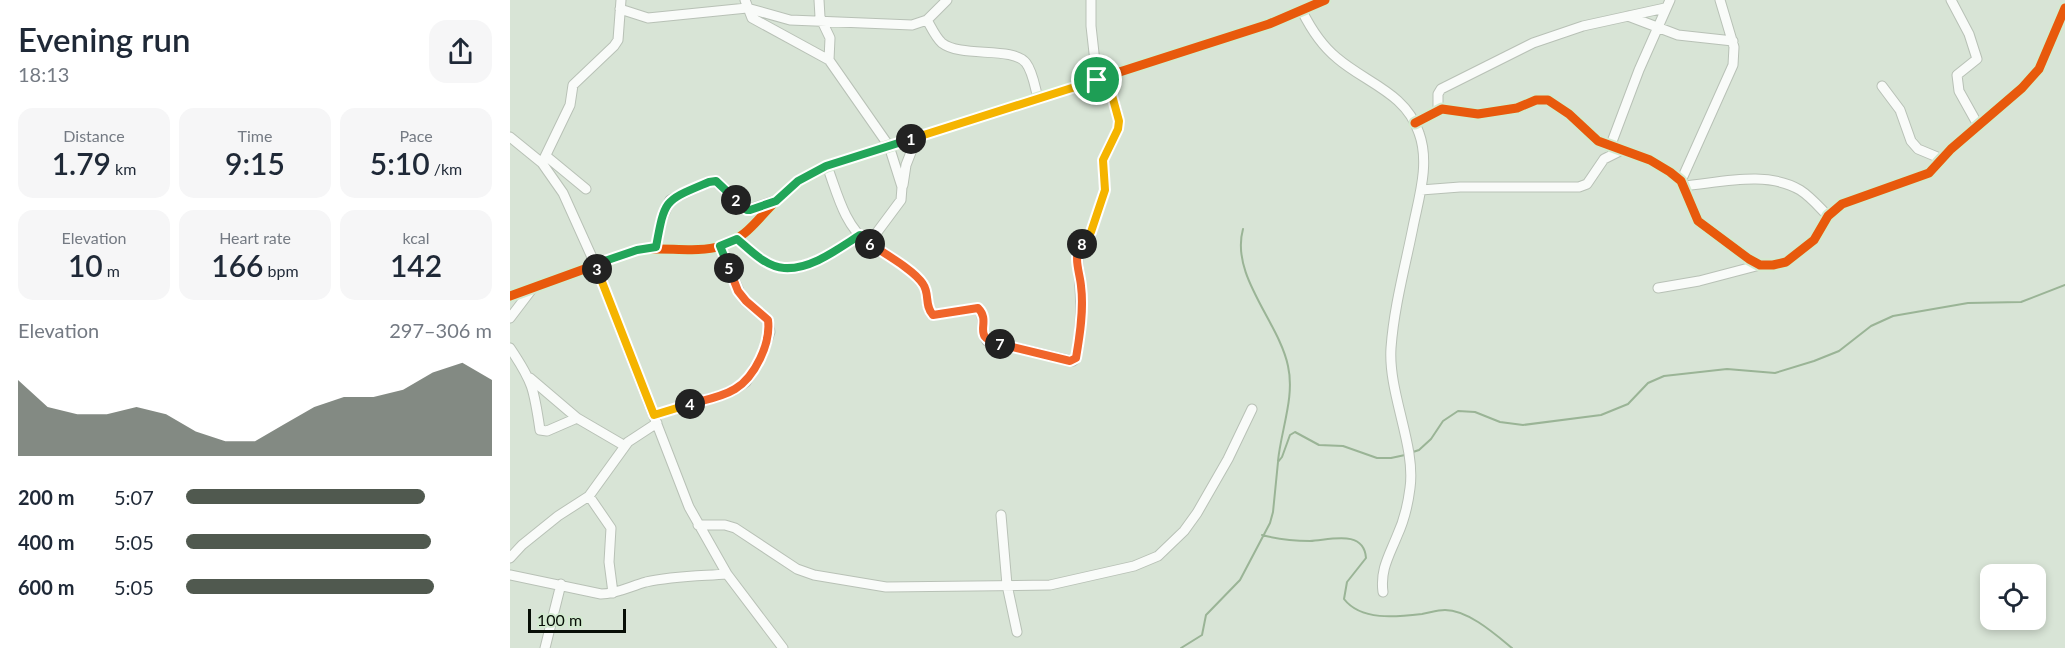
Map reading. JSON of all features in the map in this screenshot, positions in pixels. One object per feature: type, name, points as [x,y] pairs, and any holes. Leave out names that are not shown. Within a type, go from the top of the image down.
[{"type":"street","points":[[819,0],[819,9],[830,38],[829,60]]},
{"type":"street","points":[[544,159],[570,105],[573,85],[618,40],[621,4],[648,18],[746,4],[776,18],[912,25],[927,20],[947,0]]},
{"type":"street","points":[[1091,0],[1091,26],[1097,80]]},
{"type":"street","points":[[510,296],[637,250],[656,247],[710,248],[720,246],[741,237],[798,181],[826,166],[1107,77],[1302,11],[1325,0]]},
{"type":"street","points":[[1682,184],[1733,65],[1732,41],[1720,0]]},
{"type":"street","points":[[1951,0],[1969,34],[1977,59],[1957,75],[1959,91],[1978,125]]},
{"type":"street","points":[[746,4],[752,18],[829,60],[889,146],[903,187]]},
{"type":"street","points":[[1438,110],[1438,94],[1449,83],[1533,43],[1583,26],[1667,4]]},
{"type":"street","points":[[1610,147],[1667,4]]},
{"type":"street","points":[[1658,288],[1699,281],[1760,265],[1786,262],[1814,240],[1828,216],[1842,204],[1859,196],[1929,173],[1978,125],[2022,88],[2039,69],[2065,8]]},
{"type":"street","points":[[1302,11],[1317,39],[1332,54],[1392,95],[1409,112],[1422,143],[1424,160],[1420,190],[1397,304],[1391,348],[1392,377],[1410,465],[1411,482],[1405,514],[1383,568],[1383,592]]},
{"type":"street","points":[[1626,15],[1686,37],[1732,41]]},
{"type":"street","points":[[927,20],[940,42],[946,45],[979,53],[1018,57],[1025,61],[1038,98]]},
{"type":"street","points":[[2055,34],[2065,37]]},
{"type":"street","points":[[826,166],[848,221],[869,243],[920,279],[926,289],[927,306],[933,315],[978,308],[983,315],[983,336],[987,341],[1073,361],[1076,358],[1081,333],[1082,289],[1077,253],[1091,232],[1105,190],[1103,160],[1118,129],[1119,121],[1107,77]]},
{"type":"street","points":[[1882,86],[1900,110],[1911,141],[1918,149],[1942,159]]},
{"type":"street","points":[[1415,123],[1438,110],[1478,114],[1517,108],[1542,99],[1561,107],[1598,141],[1620,151],[1650,160],[1670,172],[1682,184],[1698,221],[1760,265]]},
{"type":"street","points":[[510,137],[586,189]]},
{"type":"street","points":[[869,243],[901,200],[906,165],[917,137]]},
{"type":"street","points":[[1598,141],[1604,159]]},
{"type":"street","points":[[1420,190],[1460,187],[1579,187],[1587,184],[1604,159],[1620,151]]},
{"type":"street","points":[[544,159],[563,193],[596,264],[698,525],[727,574],[783,648]]},
{"type":"street","points":[[1682,184],[1752,180],[1785,183],[1809,196],[1828,216]]},
{"type":"street","points":[[656,247],[661,221],[670,200],[709,182],[720,184],[747,210]]},
{"type":"street","points":[[747,210],[776,201]]},
{"type":"street","points":[[741,237],[747,210]]},
{"type":"street","points":[[741,237],[769,263],[784,268],[820,258],[860,235]]},
{"type":"street","points":[[510,558],[522,545],[558,516],[589,496],[625,446],[655,419],[734,390],[746,382],[762,355],[770,332],[768,320],[738,291],[720,246]]},
{"type":"street","points":[[510,318],[531,289]]},
{"type":"street","points":[[510,348],[530,378],[536,393],[540,430],[547,431],[577,418]]},
{"type":"street","points":[[530,378],[577,418],[625,446]]},
{"type":"street","points":[[698,525],[725,525],[735,528],[797,569],[837,580],[890,587],[1050,585],[1134,566],[1158,556],[1184,531],[1197,513],[1228,459],[1252,409]]},
{"type":"street","points":[[589,496],[611,528],[609,562],[614,593]]},
{"type":"street","points":[[1000,515],[1006,585],[1017,632]]},
{"type":"street","points":[[510,575],[601,594],[614,593],[646,582],[727,574]]},
{"type":"street","points":[[545,648],[561,584]]},
{"type":"waterway","points":[[1243,229],[1241,247],[1243,264],[1257,299],[1283,349],[1290,378],[1289,402],[1278,461]]},
{"type":"waterway","points":[[1410,453],[1419,450],[1431,439],[1443,421],[1458,411],[1475,412],[1500,422],[1523,425],[1601,415],[1628,404],[1648,383],[1664,376],[1727,369],[1775,373],[1839,351],[1871,326],[1893,316],[1968,303],[2021,302],[2065,285]]},
{"type":"waterway","points":[[1181,648],[1202,635],[1206,615],[1240,580],[1270,523],[1278,462],[1290,435],[1295,432],[1319,445],[1343,446],[1377,458],[1405,455]]},
{"type":"waterway","points":[[1262,535],[1298,541],[1336,538],[1353,540],[1364,549],[1366,558],[1347,582],[1344,599],[1351,606],[1380,616],[1412,615],[1442,610],[1454,611],[1472,618],[1512,648]]},
{"type":"cycle path","points":[[510,296],[637,250],[701,249],[730,243],[752,227],[794,185],[827,166],[1269,24],[1325,0]]},
{"type":"cycle path","points":[[1415,123],[1442,109],[1478,114],[1517,108],[1536,100],[1548,100],[1569,114],[1598,141],[1650,160],[1670,172],[1681,181],[1698,221],[1749,259],[1760,265],[1773,265],[1786,262],[1814,240],[1828,216],[1842,204],[1929,173],[1951,149],[2022,88],[2039,69],[2065,8]]},
{"type":"route","points":[[1107,77],[1119,121],[1118,129],[1103,160],[1105,190],[1091,232],[1077,253],[1082,289],[1081,333],[1076,358],[1073,361],[987,341],[983,336],[983,315],[978,308],[933,315],[927,306],[926,289],[920,279],[860,235],[820,258],[784,268],[769,263],[751,252],[737,239],[720,246],[738,291],[768,320],[770,332],[762,355],[746,382],[734,390],[654,415],[596,264],[637,250],[656,247],[666,207],[675,196],[716,181],[743,207],[750,210],[776,201],[798,181],[826,166],[1097,80],[1107,77]]}]
